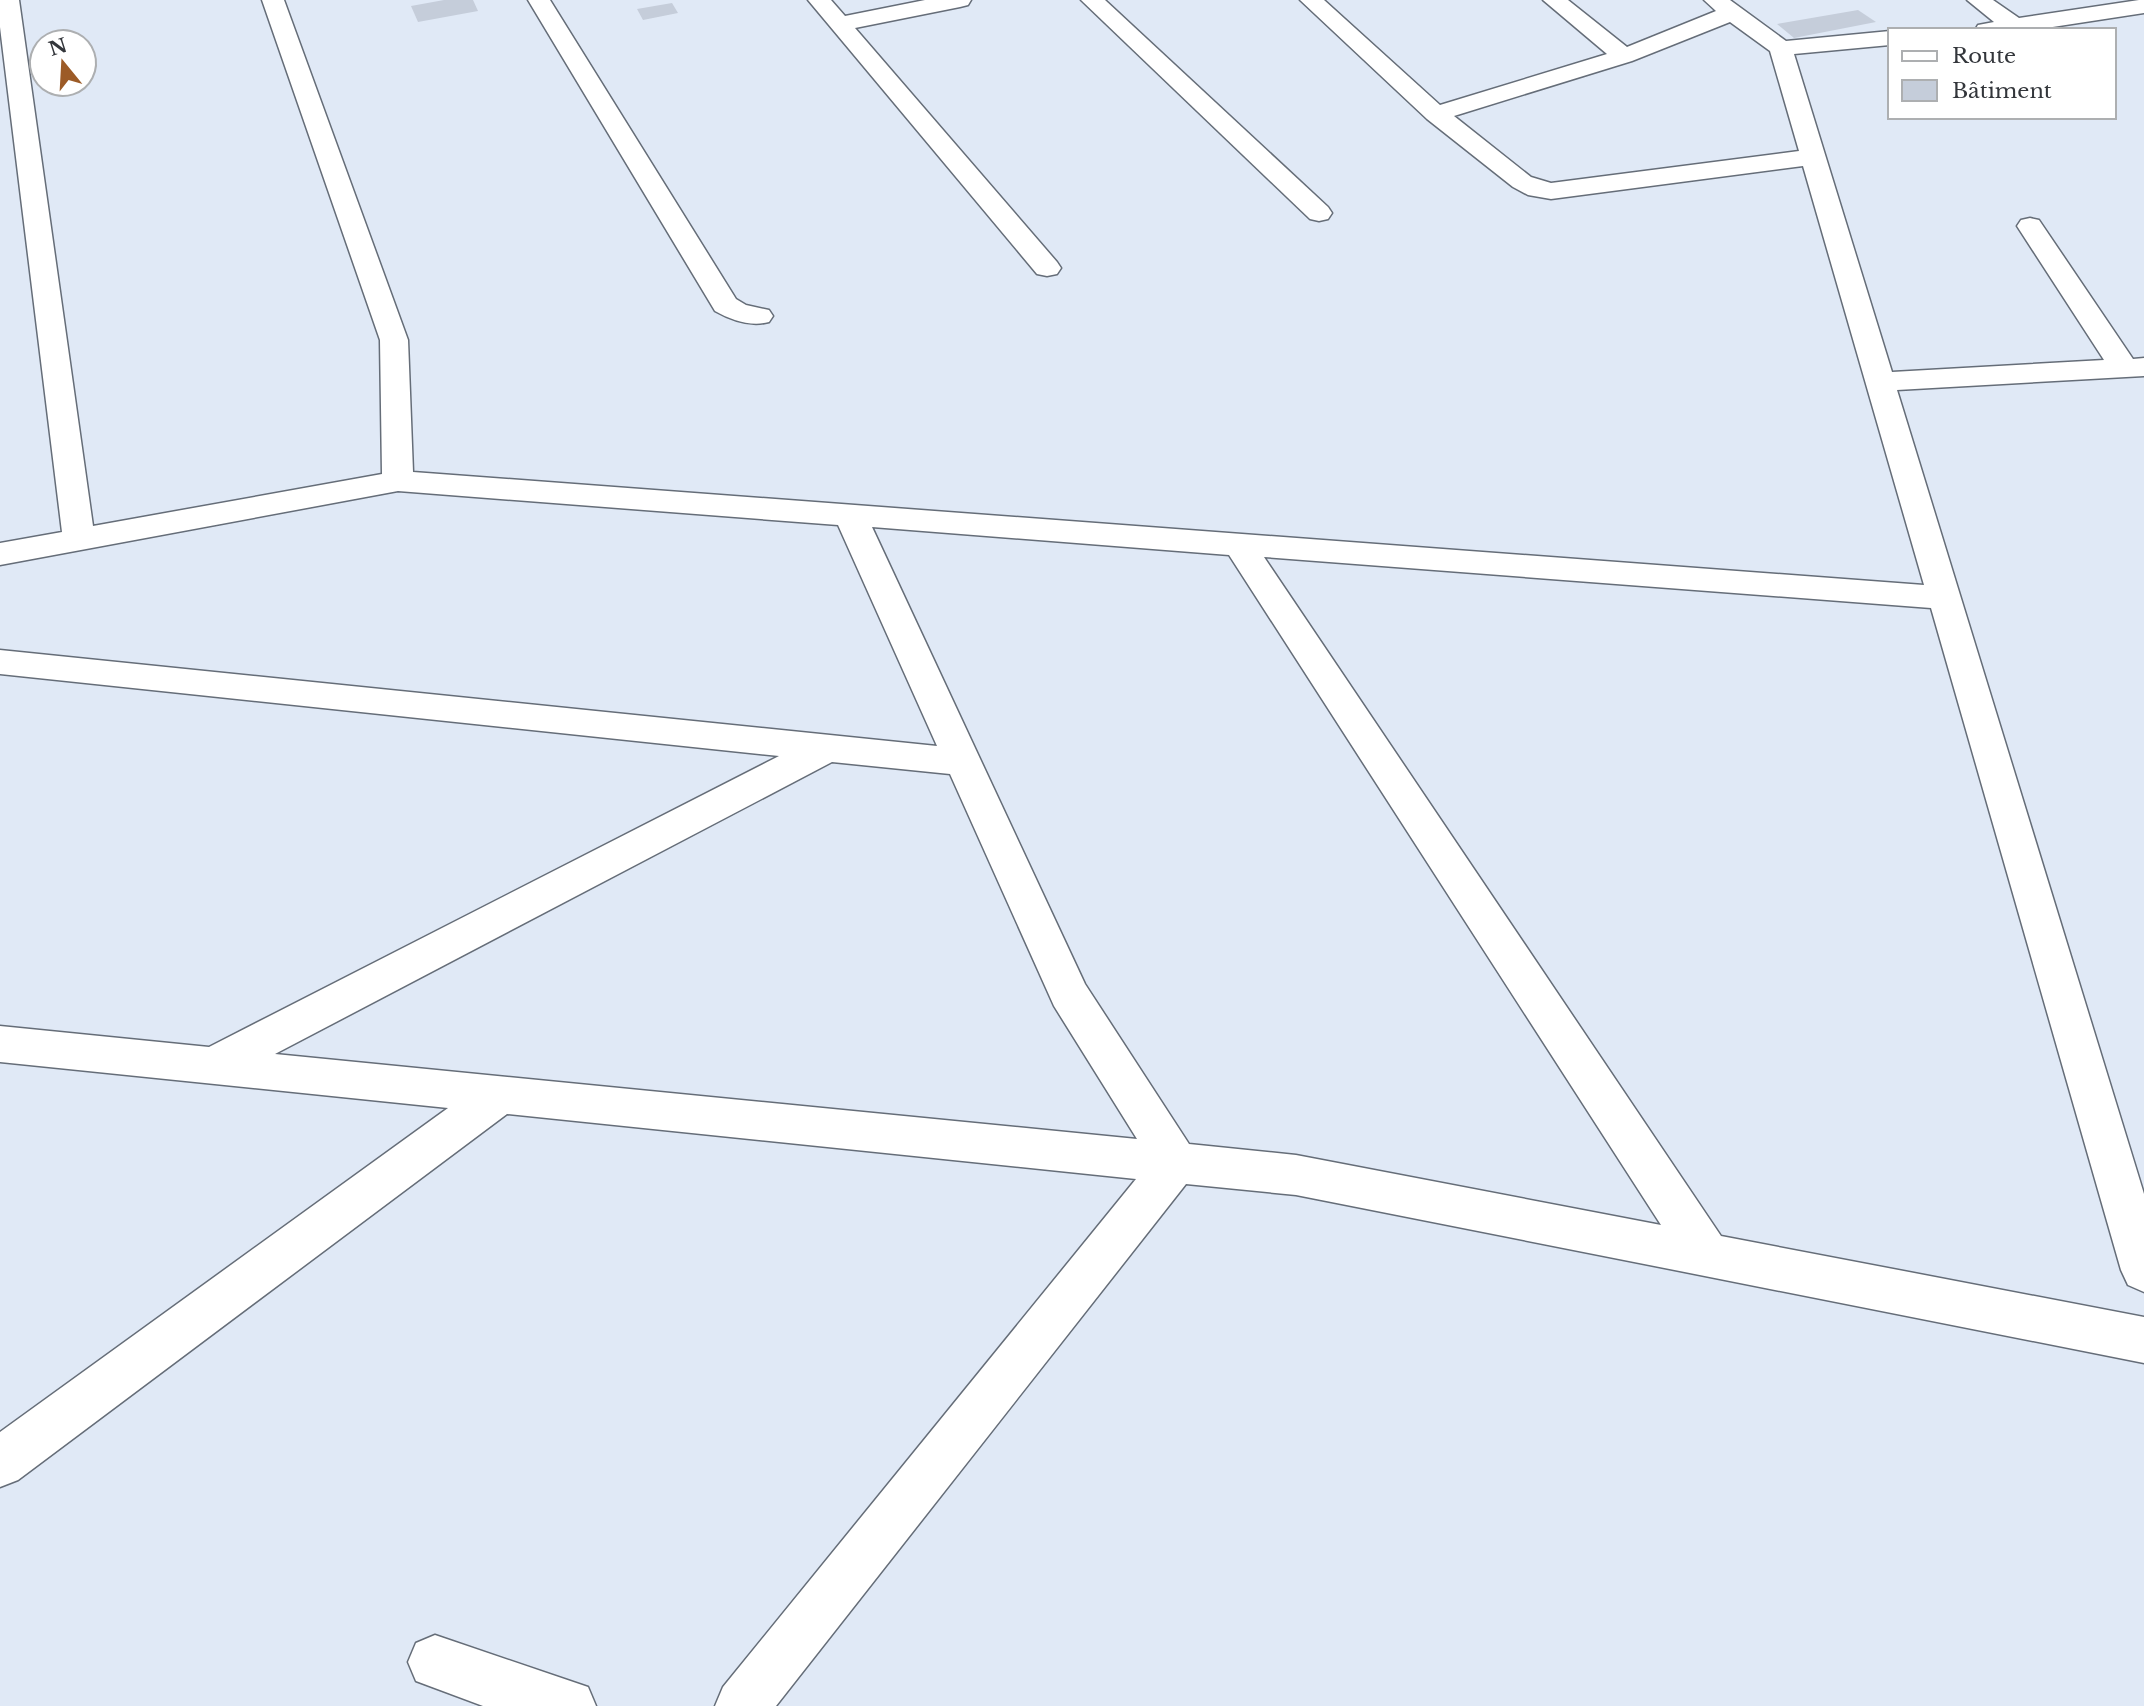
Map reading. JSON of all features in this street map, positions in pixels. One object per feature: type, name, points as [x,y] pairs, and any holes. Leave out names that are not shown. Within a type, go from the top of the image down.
[{"type":"street","points":[[8,0],[79,540]]},
{"type":"street","points":[[273,0],[394,340],[398,481]]},
{"type":"street","points":[[539,0],[725,305],[738,312],[759,316]]},
{"type":"street","points":[[819,0],[1047,268]]},
{"type":"street","points":[[838,24],[960,0]]},
{"type":"street","points":[[1092,0],[1320,214]]},
{"type":"street","points":[[1311,0],[1436,114],[1522,182],[1537,189],[1551,191],[1814,157]]},
{"type":"street","points":[[1554,0],[1624,56]]},
{"type":"street","points":[[1978,0],[2016,27]]},
{"type":"street","points":[[2006,28],[2144,6]]},
{"type":"street","points":[[1436,114],[1624,56],[1723,7],[1781,48],[2144,1270]]},
{"type":"street","points":[[1781,48],[1888,38]]},
{"type":"street","points":[[2030,226],[2134,368]]},
{"type":"street","points":[[1880,382],[2134,368]]},
{"type":"street","points":[[0,554],[398,481],[1945,598]]},
{"type":"street","points":[[850,515],[1069,994],[1176,1163]]},
{"type":"street","points":[[1239,545],[1707,1255]]},
{"type":"street","points":[[0,662],[964,762]]},
{"type":"street","points":[[214,1065],[827,748]]},
{"type":"street","points":[[0,1044],[1296,1175],[2144,1340]]},
{"type":"street","points":[[0,1462],[499,1095]]},
{"type":"street","points":[[743,1706],[1176,1163]]},
{"type":"street","points":[[435,1662],[556,1705]]},
{"type":"building","points":[[444,0],[473,0],[478,11],[418,22],[411,6]]},
{"type":"building","points":[[672,3],[678,13],[643,20],[637,9]]},
{"type":"building","points":[[1858,10],[1876,22],[1794,38],[1777,24]]}]
